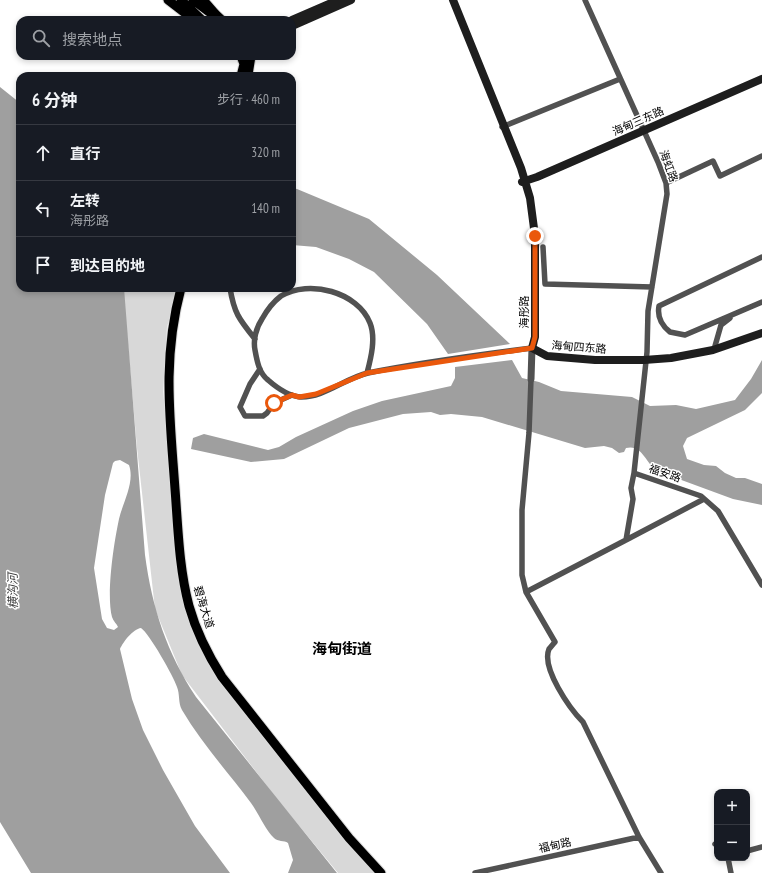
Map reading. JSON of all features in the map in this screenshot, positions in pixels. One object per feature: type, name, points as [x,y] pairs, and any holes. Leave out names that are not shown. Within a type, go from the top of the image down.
[{"type":"main road","points":[[168,0],[189,16]]},
{"type":"main road","points":[[181,0],[198,16]]},
{"type":"main road","points":[[193,0],[206,12],[213,13]]},
{"type":"main road","points":[[203,0],[217,16]]},
{"type":"main road","points":[[296,18],[338,0]]},
{"type":"main road","points":[[296,24],[352,0]]},
{"type":"main road","name":"海彤路","points":[[451,0],[503,127],[530,198],[535,236],[535,337],[532,348]]},
{"type":"main road","points":[[242,60],[244,64],[242,72]]},
{"type":"main road","points":[[248,72],[250,60]]},
{"type":"main road","name":"海甸三东路","points":[[644,132],[762,79]]},
{"type":"main road","points":[[524,183],[539,180],[644,132],[762,82]]},
{"type":"main road","name":"碧海大道","points":[[179,292],[167,327],[163,391],[179,570],[188,613],[207,657],[226,687],[346,840],[377,873]]},
{"type":"main road","name":"碧海大道","points":[[179,292],[170,340],[168,390],[181,556],[191,612],[211,659],[228,686],[349,838],[381,873]]},
{"type":"main road","name":"海甸四东路","points":[[646,356],[684,352],[715,346],[762,328]]},
{"type":"main road","name":"海甸四东路","points":[[532,348],[547,352],[579,355],[672,358],[713,350],[762,333]]},
{"type":"street","name":"海虹路","points":[[585,0],[666,183],[667,194],[648,311],[646,356]]},
{"type":"street","points":[[503,127],[620,79]]},
{"type":"street","points":[[666,183],[713,161],[720,176],[762,156]]},
{"type":"street","points":[[543,247],[545,284],[652,287]]},
{"type":"street","points":[[648,311],[762,257]]},
{"type":"street","points":[[296,291],[304,289],[322,289],[353,302],[364,312],[370,323],[373,336],[370,363],[367,373]]},
{"type":"street","points":[[231,292],[233,308],[239,319],[255,339]]},
{"type":"street","points":[[291,292],[283,295],[272,303],[257,326],[254,347],[260,369],[267,379],[292,395],[299,397],[316,394],[367,373],[411,365],[532,348],[529,433],[522,510],[522,575],[526,592],[555,642],[549,650],[553,678],[571,709],[582,722],[639,836],[661,873]]},
{"type":"street","points":[[659,306],[659,319],[664,328],[675,335],[685,335],[762,302]]},
{"type":"street","points":[[715,346],[721,325],[739,312]]},
{"type":"street","name":"福安路","points":[[646,356],[634,473],[701,496],[718,511],[762,585]]},
{"type":"street","points":[[370,363],[374,372]]},
{"type":"street","points":[[260,369],[250,384],[240,406],[245,416],[263,416],[268,413],[274,403],[292,395]]},
{"type":"street","points":[[626,540],[633,499],[631,488],[634,473]]},
{"type":"street","points":[[526,592],[704,499]]},
{"type":"street","name":"福甸路","points":[[475,873],[639,836]]},
{"type":"street","points":[[750,850],[762,847]]},
{"type":"street","points":[[729,861],[731,873]]},
{"type":"shaded area","points":[[123,292],[178,292],[167,327],[163,391],[183,590],[211,666],[377,873],[338,873],[277,799],[182,675],[155,609],[137,448]]},
{"type":"water","name":"横沟河","points":[[0,87],[16,100],[16,292],[124,292],[145,555],[152,593],[162,629],[177,664],[196,697],[337,873],[288,873],[293,860],[288,843],[279,841],[271,834],[251,803],[198,735],[182,710],[178,690],[171,674],[155,646],[141,628],[132,633],[120,649],[132,699],[143,730],[163,770],[195,826],[230,873],[31,873],[0,822]],"holes":[[[120,460],[129,465],[130,485],[119,519],[111,568],[110,607],[113,618],[118,627],[114,630],[107,628],[102,619],[94,568],[105,495],[113,463]]]},
{"type":"water","points":[[296,189],[369,219],[437,275],[510,344],[448,354],[427,324],[374,272],[349,259],[316,247],[296,245]]},
{"type":"water","points":[[512,360],[522,378],[539,382],[561,391],[632,397],[650,406],[676,405],[696,409],[735,400],[751,379],[762,360],[762,393],[745,410],[687,438],[683,446],[687,459],[704,465],[716,466],[725,473],[736,478],[745,478],[762,484],[762,505],[733,499],[657,471],[640,451],[631,447],[626,448],[624,452],[619,453],[612,448],[604,446],[585,448],[482,417],[451,414],[440,415],[431,412],[403,414],[349,428],[284,459],[251,462],[191,449],[193,438],[204,434],[268,450],[279,447],[296,437],[353,411],[382,401],[451,386],[455,378],[455,367]]},
{"type":"district","name":"海甸街道","points":[[342,649]]},
{"type":"route","points":[[274,403],[292,395],[299,397],[316,394],[367,373],[411,365],[532,348],[535,337],[535,236]]}]
